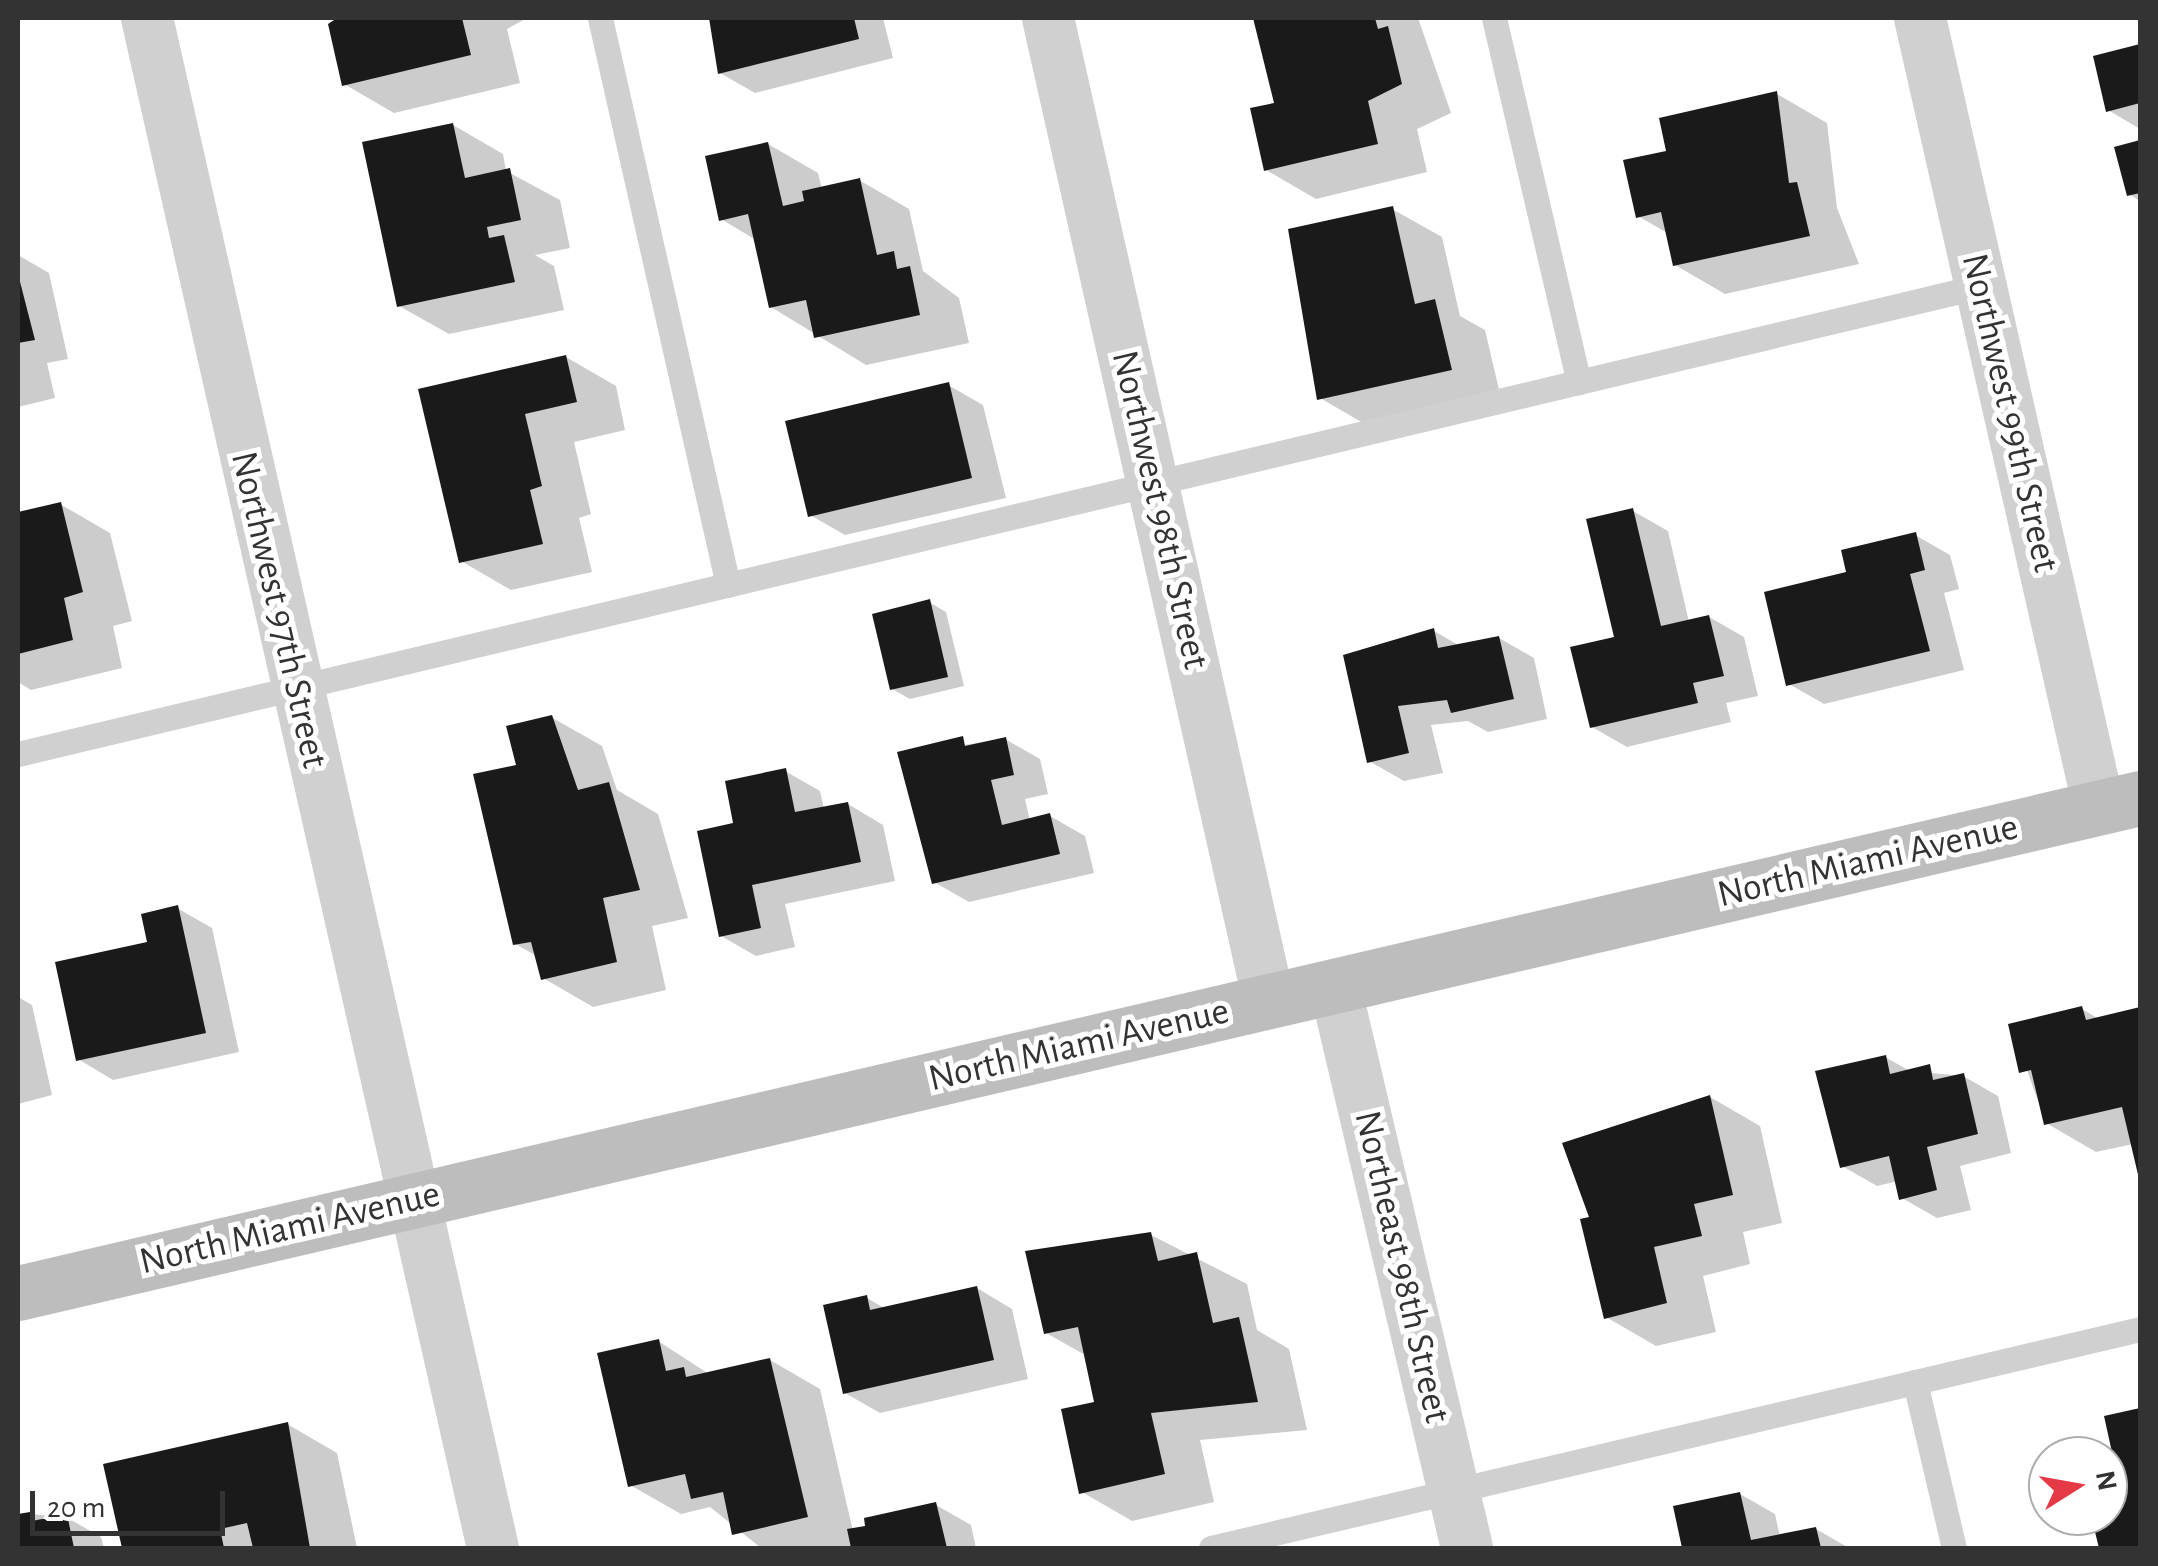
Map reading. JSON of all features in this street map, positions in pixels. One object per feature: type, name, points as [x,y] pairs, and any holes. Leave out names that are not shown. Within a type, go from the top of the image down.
[{"type":"main road","name":"North Miami Avenue","points":[[18,1292],[2120,803]]},
{"type":"street","name":"Northwest 97th Street","points":[[147,18],[493,1548]]},
{"type":"street","name":"Northwest 98th Street","points":[[1048,18],[1269,1002]]},
{"type":"street","name":"Northwest 99th Street","points":[[1920,18],[1981,286],[2120,803]]},
{"type":"street","name":"Northeast 98th Street","points":[[1335,986],[1467,1548]]},
{"type":"lane","points":[[600,18],[728,585]]},
{"type":"lane","points":[[1494,18],[1579,382]]},
{"type":"lane","points":[[18,754],[1981,286]]},
{"type":"lane","points":[[1210,1548],[2140,1329]]},
{"type":"lane","points":[[1915,1382],[1954,1548]]},
{"type":"building","points":[[337,18],[462,18],[471,55],[342,86],[328,24]]},
{"type":"building","points":[[709,18],[854,18],[859,39],[718,74]]},
{"type":"building","points":[[1253,18],[1375,18],[1378,29],[1388,26],[1402,84],[1368,101],[1378,144],[1264,171],[1250,108],[1274,103]]},
{"type":"building","points":[[2140,44],[2140,103],[2106,112],[2093,56]]},
{"type":"building","points":[[1777,91],[1789,183],[1797,182],[1810,236],[1673,266],[1661,212],[1636,218],[1623,160],[1666,151],[1659,118]]},
{"type":"building","points":[[453,123],[465,178],[510,168],[521,220],[487,227],[489,238],[504,235],[515,282],[397,307],[362,142]]},
{"type":"building","points":[[2140,140],[2140,193],[2127,196],[2114,147]]},
{"type":"building","points":[[768,142],[783,206],[804,201],[802,191],[860,178],[877,255],[894,251],[897,269],[910,266],[920,315],[814,338],[806,300],[769,308],[748,214],[719,221],[705,156]]},
{"type":"building","points":[[1393,206],[1415,304],[1435,299],[1452,370],[1317,400],[1288,229]]},
{"type":"building","points":[[18,274],[35,340],[18,343]]},
{"type":"building","points":[[566,355],[577,402],[525,414],[542,486],[530,490],[543,544],[459,563],[418,389]]},
{"type":"building","points":[[949,382],[972,478],[808,517],[785,421]]},
{"type":"building","points":[[61,502],[83,592],[64,598],[73,640],[18,654],[18,512]]},
{"type":"building","points":[[1633,508],[1661,626],[1709,615],[1724,676],[1693,683],[1698,703],[1590,728],[1570,647],[1614,637],[1586,519]]},
{"type":"building","points":[[1916,532],[1925,570],[1910,574],[1930,651],[1786,686],[1764,592],[1846,572],[1841,550]]},
{"type":"building","points":[[930,599],[948,677],[890,690],[872,614]]},
{"type":"building","points":[[1434,628],[1438,648],[1499,636],[1514,699],[1451,713],[1447,700],[1398,706],[1409,753],[1367,763],[1343,655]]},
{"type":"building","points":[[552,715],[578,790],[609,782],[640,890],[603,898],[617,962],[541,980],[531,942],[513,945],[473,774],[516,765],[506,726]]},
{"type":"building","points":[[963,736],[965,746],[1006,737],[1014,775],[991,780],[1002,825],[1050,813],[1060,854],[932,884],[897,752]]},
{"type":"building","points":[[786,768],[795,812],[848,802],[861,862],[752,885],[761,928],[719,937],[697,831],[733,823],[725,781]]},
{"type":"building","points":[[178,905],[206,1033],[76,1061],[55,962],[147,942],[141,914]]},
{"type":"building","points":[[2082,1006],[2086,1020],[2140,1007],[2140,1183],[2122,1107],[2044,1125],[2031,1070],[2019,1073],[2008,1024]]},
{"type":"building","points":[[1886,1055],[1890,1074],[1930,1064],[1933,1080],[1964,1073],[1978,1134],[1927,1147],[1937,1190],[1899,1200],[1889,1156],[1840,1168],[1815,1071]]},
{"type":"building","points":[[1710,1095],[1733,1195],[1694,1204],[1702,1236],[1654,1247],[1667,1303],[1604,1319],[1580,1219],[1589,1217],[1562,1143]]},
{"type":"building","points":[[1151,1232],[1158,1261],[1197,1252],[1213,1323],[1239,1317],[1258,1402],[1151,1413],[1165,1474],[1079,1494],[1061,1409],[1094,1402],[1078,1327],[1044,1334],[1025,1251]]},
{"type":"building","points":[[977,1286],[994,1360],[843,1394],[823,1305],[867,1295],[870,1310]]},
{"type":"building","points":[[659,1339],[666,1371],[684,1367],[686,1377],[770,1358],[808,1517],[732,1535],[723,1492],[691,1499],[685,1474],[628,1487],[597,1353]]},
{"type":"building","points":[[2140,1408],[2140,1548],[2099,1548],[2096,1536],[2128,1536],[2128,1436],[2108,1436],[2104,1416]]},
{"type":"building","points":[[288,1422],[310,1548],[253,1548],[247,1523],[220,1529],[224,1548],[122,1548],[103,1464]]},
{"type":"building","points":[[1740,1492],[1751,1540],[1816,1527],[1821,1548],[1682,1548],[1673,1506]]},
{"type":"building","points":[[936,1502],[947,1548],[851,1548],[847,1529],[865,1526],[864,1518]]},
{"type":"building","points":[[30,1512],[32,1521],[67,1514],[74,1548],[18,1548],[18,1514]]}]
